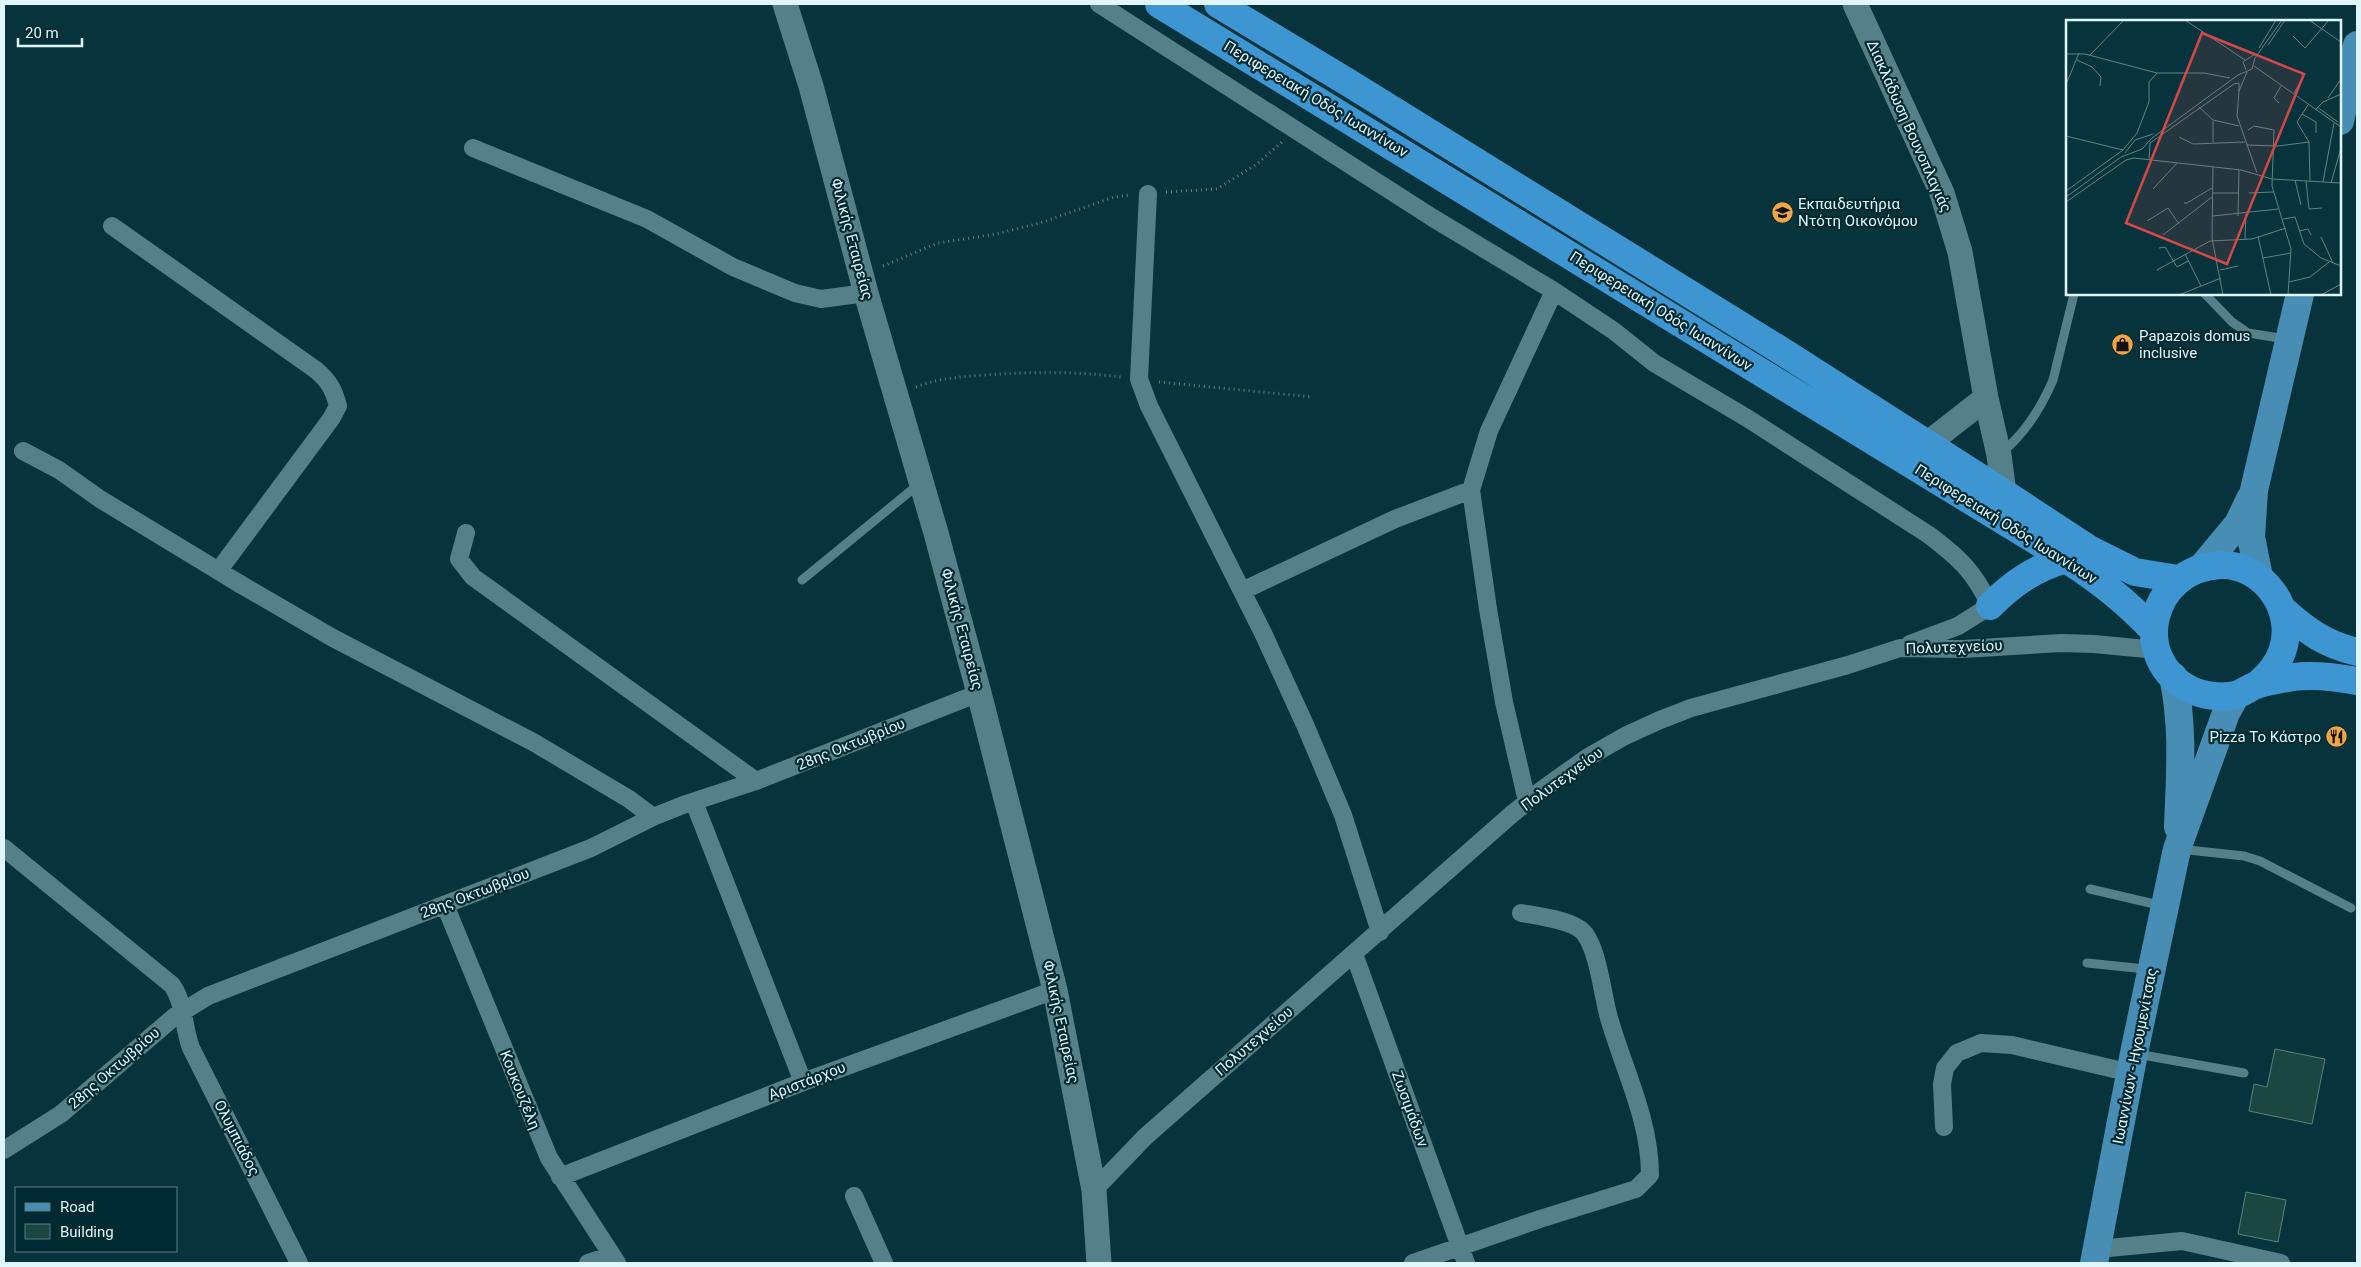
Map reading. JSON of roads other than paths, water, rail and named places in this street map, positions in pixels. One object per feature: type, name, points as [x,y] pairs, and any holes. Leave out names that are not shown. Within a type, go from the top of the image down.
[{"type":"highway","name":"Περιφερειακή Οδός Ιωαννίνων","points":[[1160,4],[2106,585],[2133,608],[2155,641],[2163,664],[2172,676],[2191,690],[2213,696],[2246,690],[2294,677],[2330,676],[2357,681]]},
{"type":"highway","name":"Περιφερειακή Οδός Ιωαννίνων","points":[[1218,4],[1370,96],[1927,444],[2112,563],[2135,572],[2178,579]]},
{"type":"highway","points":[[1990,606],[2009,587],[2026,574],[2047,565],[2066,560]]},
{"type":"highway","points":[[2155,641],[2157,611],[2165,594],[2178,579],[2203,566],[2232,565],[2259,577],[2273,591],[2282,609],[2286,630],[2282,651],[2272,670],[2246,690]]},
{"type":"highway","points":[[2282,609],[2309,632],[2336,647],[2357,652]]},
{"type":"main road","points":[[2341,117],[2357,45]]},
{"type":"main road","points":[[2259,577],[2251,537],[2254,490],[2300,295]]},
{"type":"main road","points":[[2203,566],[2238,524],[2254,490]]},
{"type":"main road","name":"Ιωαννίνων - Ηγουμενίτσας","points":[[2172,676],[2180,708],[2182,742],[2177,849]]},
{"type":"main road","name":"Ιωαννίνων - Ηγουμενίτσας","points":[[2096,1256],[2163,906],[2177,849],[2226,713],[2246,690]]},
{"type":"street","name":"Φιλικής Εταιρείας","points":[[785,4],[811,86],[864,287],[980,693],[1055,990],[1094,1190],[1098,1263]]},
{"type":"street","points":[[1099,4],[1441,223],[1554,291],[1614,332],[1654,363],[1747,418],[1930,535],[1957,556],[1974,575],[1990,606],[1958,626],[1900,648]]},
{"type":"street","name":"Διακλάδωση Βουνοπλαγιάς","points":[[1855,4],[1942,193],[1960,252],[2004,493]]},
{"type":"street","points":[[473,148],[647,219],[733,267],[787,290],[821,299],[864,287]]},
{"type":"street","points":[[1148,194],[1139,379],[1149,406],[1242,591],[1306,727],[1343,815],[1380,932]]},
{"type":"street","points":[[112,226],[316,370],[334,390],[338,406],[331,419],[218,570]]},
{"type":"street","points":[[1528,801],[1504,702],[1488,609],[1471,490],[1489,431],[1554,291]]},
{"type":"street","points":[[1927,444],[1986,398]]},
{"type":"street","points":[[22,451],[59,470],[93,494],[333,638],[534,742],[629,799],[653,817]]},
{"type":"street","points":[[1242,591],[1395,519],[1471,490]]},
{"type":"street","points":[[466,533],[459,559],[473,577],[756,781]]},
{"type":"street","name":"Πολυτεχνείου","points":[[1094,1190],[1145,1137],[1528,801],[1588,757],[1660,720],[1691,708],[1900,648],[1963,649],[2061,643],[2128,646],[2155,641]]},
{"type":"street","name":"28ης Οκτωβρίου","points":[[4,1150],[61,1114],[183,1010],[208,996],[591,848],[653,817],[756,781],[980,693]]},
{"type":"street","points":[[694,802],[803,1082]]},
{"type":"street","name":"Ολυμπιάδος","points":[[4,848],[164,978],[177,992],[191,1048],[296,1262]]},
{"type":"street","name":"Κουκουζέλη","points":[[445,905],[539,1136],[560,1177],[615,1259]]},
{"type":"street","points":[[1413,1263],[1636,1189],[1650,1175],[1646,1133],[1610,1018],[1593,951],[1584,932],[1573,924],[1521,913]]},
{"type":"street","name":"Ζωσιμάδων","points":[[1354,954],[1466,1263]]},
{"type":"street","name":"Αριστάρχου","points":[[560,1177],[803,1082],[1055,990]]},
{"type":"street","points":[[1944,1127],[1942,1084],[1945,1068],[1958,1053],[1981,1044],[2012,1045],[2133,1063]]},
{"type":"street","points":[[854,1196],[884,1263]]},
{"type":"street","points":[[2096,1256],[2182,1241],[2281,1263]]},
{"type":"street","points":[[588,1263],[615,1259]]},
{"type":"lane","points":[[1998,455],[2023,432],[2047,393],[2053,380],[2074,295]]},
{"type":"lane","points":[[2206,295],[2232,322],[2248,333],[2289,340]]},
{"type":"lane","points":[[802,580],[921,482]]},
{"type":"lane","points":[[2177,849],[2244,856],[2260,861],[2351,908]]},
{"type":"lane","points":[[2090,889],[2163,906]]},
{"type":"lane","points":[[2087,963],[2136,968],[2151,974]]},
{"type":"lane","points":[[2133,1063],[2244,1073]]},
{"type":"place","name":"Εκπαιδευτήρια Ντότη Οικονόμου","points":[[1782,213]]},
{"type":"place","name":"Papazois domus inclusive","points":[[2123,345]]},
{"type":"place","name":"Pizza Το Κάστρο","points":[[2337,737]]}]
